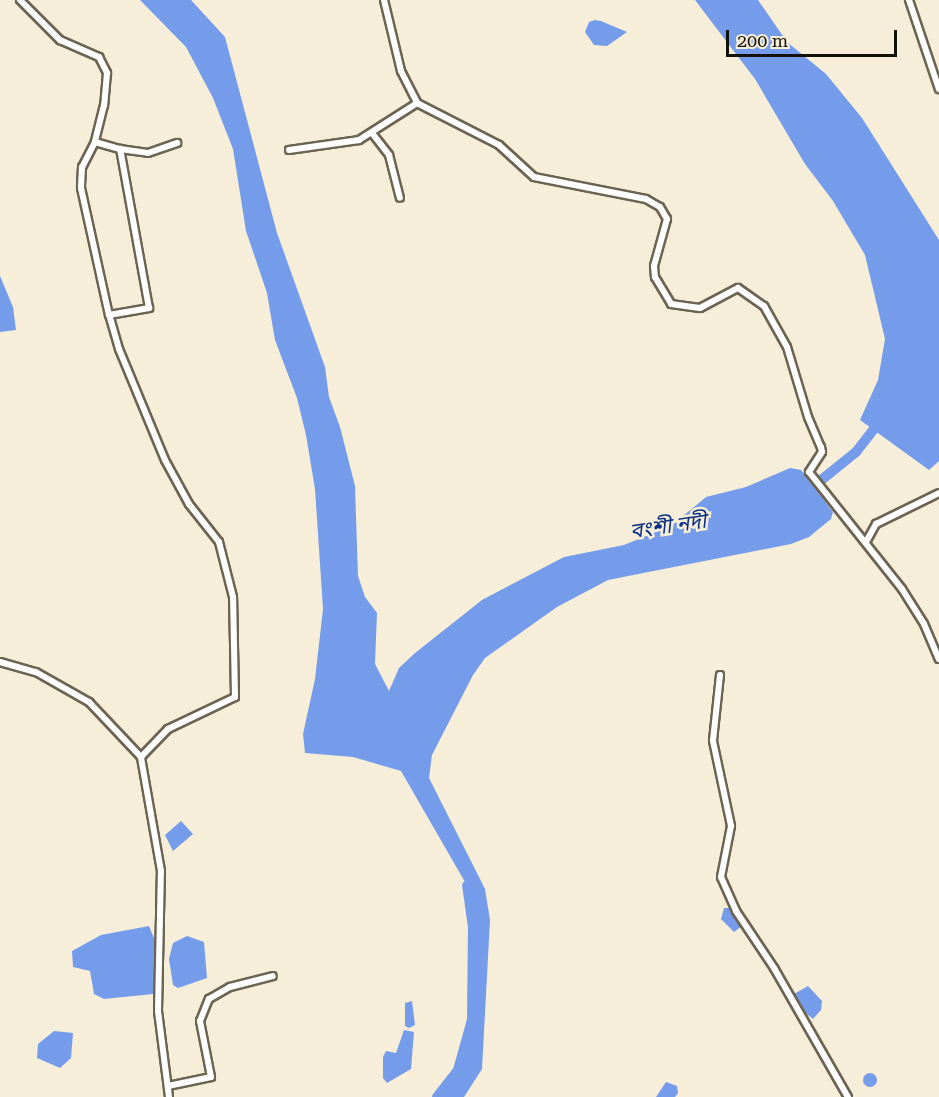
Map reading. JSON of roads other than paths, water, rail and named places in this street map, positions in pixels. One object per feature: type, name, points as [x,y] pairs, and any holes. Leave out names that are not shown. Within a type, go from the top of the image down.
[{"type":"street","points":[[20,0],[60,40],[99,57],[106,73],[104,105],[94,142],[82,167],[81,188],[101,265],[109,315],[119,350],[165,460],[189,504],[219,542],[233,597],[236,697],[168,729],[141,757]]},
{"type":"street","points":[[384,0],[401,71],[417,103],[499,145],[534,177],[646,199],[660,207],[668,219],[654,266],[655,277],[671,304],[700,308],[738,288],[750,293],[777,323],[822,453],[809,469],[817,485],[866,542],[910,601],[939,659]]},
{"type":"street","points":[[909,0],[939,89]]},
{"type":"street","points":[[289,150],[359,140],[417,103]]},
{"type":"street","points":[[372,133],[389,155],[400,198]]},
{"type":"street","points":[[94,142],[148,153],[177,143]]},
{"type":"street","points":[[109,315],[149,308],[120,149]]},
{"type":"street","points":[[866,542],[876,524],[939,493]]},
{"type":"street","points":[[0,662],[36,672],[88,702],[141,757],[161,871],[158,1011],[169,1097]]},
{"type":"street","points":[[720,675],[713,741],[731,826],[721,877],[736,911],[774,968],[848,1097]]},
{"type":"street","points":[[168,1086],[211,1077],[200,1021],[209,999],[230,987],[273,976]]},
{"type":"water","points":[[140,0],[191,0],[225,37],[277,233],[325,367],[329,397],[340,427],[355,486],[358,576],[365,597],[377,613],[375,664],[389,691],[399,668],[482,600],[564,557],[624,545],[671,526],[706,497],[746,487],[790,468],[801,470],[833,512],[831,519],[809,537],[791,544],[608,580],[557,607],[485,658],[473,675],[432,755],[429,778],[485,889],[490,920],[482,1069],[464,1097],[437,1097],[464,1066],[474,1014],[473,915],[465,882],[401,771],[353,757],[305,753],[303,734],[315,679],[323,609],[315,489],[306,435],[297,398],[275,340],[267,293],[246,231],[233,149],[213,98],[186,47]]},
{"type":"water","points":[[695,0],[758,0],[787,42],[826,74],[862,118],[939,240],[939,461],[929,470],[860,420],[878,380],[885,339],[865,255],[833,201],[805,164],[755,79]]},
{"type":"water","points":[[595,20],[627,32],[607,46],[594,45],[585,32],[589,22]]},
{"type":"water","points":[[0,276],[13,307],[16,330],[0,332]]},
{"type":"water","points":[[181,821],[193,834],[173,851],[165,835]]},
{"type":"water","points":[[724,908],[730,908],[742,926],[734,932],[721,919]]},
{"type":"water","points":[[149,926],[156,943],[153,994],[104,999],[94,994],[90,971],[73,967],[72,951],[101,935]]},
{"type":"water","points":[[187,936],[204,942],[207,978],[178,988],[173,985],[169,959],[173,943]]},
{"type":"water","points":[[808,986],[822,1001],[821,1010],[813,1019],[802,1010],[794,994]]},
{"type":"water","points":[[412,1001],[415,1025],[409,1028],[405,1026],[405,1003]]},
{"type":"water","points":[[404,1030],[414,1032],[411,1069],[387,1083],[383,1078],[383,1057],[386,1051],[396,1053]]},
{"type":"water","points":[[54,1031],[73,1033],[71,1058],[60,1068],[37,1058],[38,1044]]},
{"type":"water","points":[[867,1073],[873,1073],[877,1080],[873,1087],[867,1087],[863,1083],[863,1077]]},
{"type":"water","points":[[666,1082],[677,1086],[678,1093],[675,1097],[656,1097]]},
{"type":"waterway","name":"বংশী নদী","points":[[804,494],[856,452],[881,420]]},
{"type":"waterway","name":"বংশী নদী","points":[[437,1097],[458,1070],[472,1020],[473,927],[467,885]]}]
